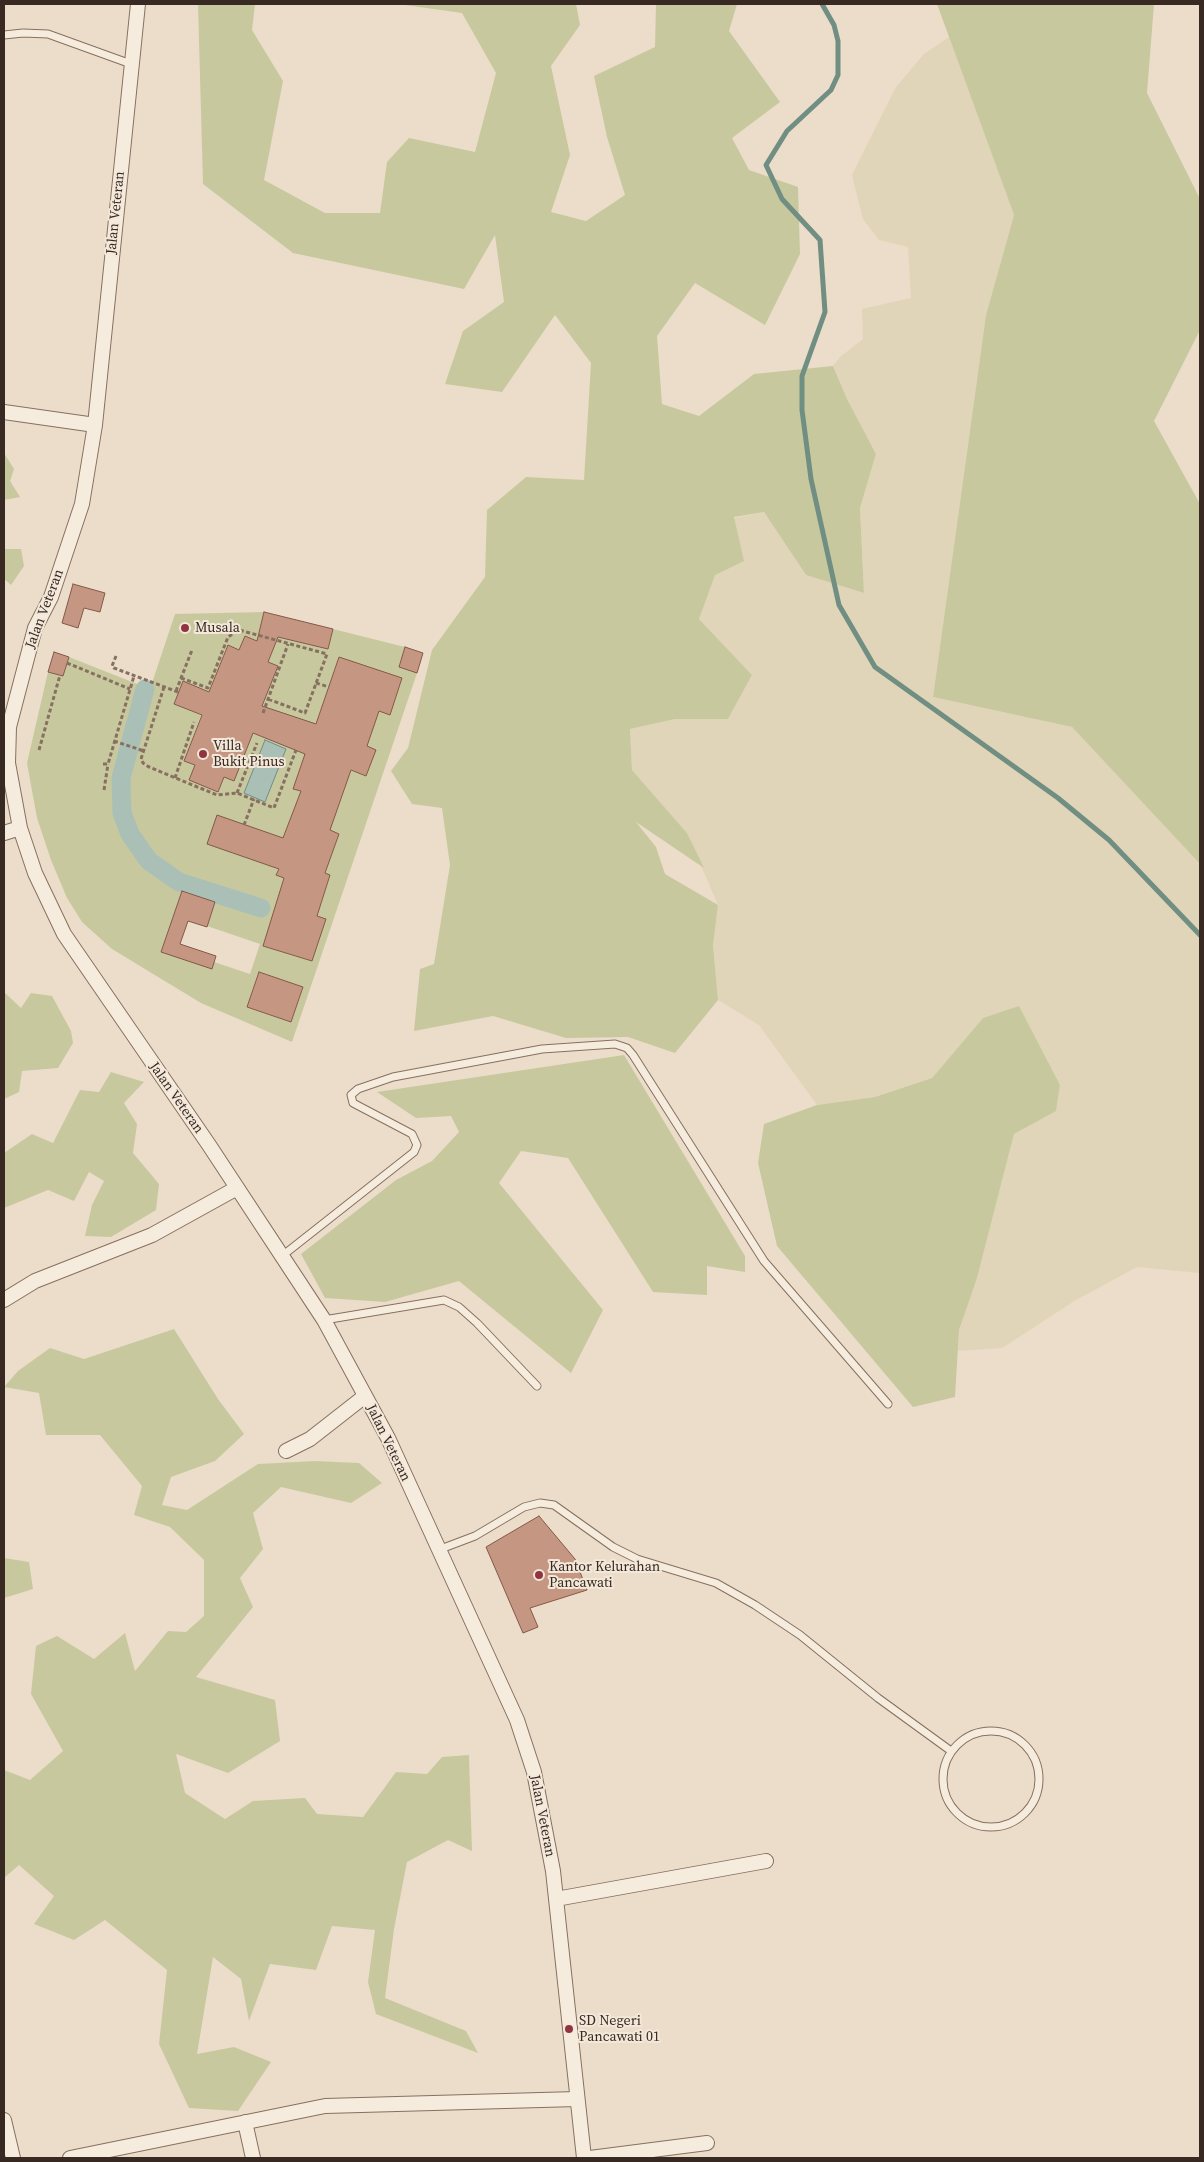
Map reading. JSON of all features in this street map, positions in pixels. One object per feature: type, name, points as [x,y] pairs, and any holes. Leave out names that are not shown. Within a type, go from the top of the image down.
[{"type":"street","name":"Jalan Veteran","points":[[138,4],[96,425],[82,504],[51,596],[35,628],[9,727],[8,763],[20,828],[34,873],[64,934],[237,1188],[324,1320],[388,1438],[517,1720],[534,1772],[553,1871],[584,2158]]},
{"type":"street","points":[[4,412],[96,425]]},
{"type":"street","points":[[4,833],[20,828]]},
{"type":"street","points":[[4,1300],[35,1281],[152,1236],[237,1188]]},
{"type":"street","points":[[286,1451],[310,1438],[365,1396]]},
{"type":"street","points":[[556,1899],[766,1861]]},
{"type":"street","points":[[70,2158],[325,2106],[577,2099]]},
{"type":"street","points":[[4,2120],[14,2158]]},
{"type":"street","points":[[244,2122],[253,2158]]},
{"type":"street","points":[[590,2158],[707,2143]]},
{"type":"lane","points":[[4,36],[23,33],[48,34],[131,64]]},
{"type":"lane","points":[[282,1256],[414,1152],[417,1144],[412,1134],[354,1103],[351,1095],[358,1088],[393,1077],[542,1049],[615,1044],[627,1048],[633,1055],[764,1261],[888,1404]]},
{"type":"lane","points":[[324,1320],[444,1300],[459,1307],[476,1322],[537,1386]]},
{"type":"lane","points":[[438,1550],[475,1536],[524,1507],[540,1503],[554,1505],[613,1546],[629,1554],[716,1582],[755,1605],[800,1635],[858,1683],[951,1751]]},
{"type":"lane","points":[[992,1730],[1008,1733],[1021,1741],[1032,1753],[1038,1768],[1040,1783],[1036,1798],[1027,1812],[1014,1821],[999,1827],[983,1826],[968,1821],[955,1811],[946,1797],[943,1782],[944,1766],[951,1751],[962,1740],[976,1732],[992,1730]]},
{"type":"path","points":[[182,678],[208,688],[228,637],[239,630],[288,644],[309,647],[327,654],[305,713],[268,700]]},
{"type":"path","points":[[263,713],[288,644]]},
{"type":"path","points":[[116,656],[112,666],[177,692],[192,650]]},
{"type":"path","points":[[67,663],[130,689]]},
{"type":"path","points":[[39,750],[60,675]]},
{"type":"path","points":[[104,790],[108,764],[135,676]]},
{"type":"path","points":[[316,682],[329,687]]},
{"type":"path","points":[[164,687],[141,759],[143,763],[174,778],[217,795],[237,792],[274,808],[296,750]]},
{"type":"path","points":[[174,778],[194,722]]},
{"type":"path","points":[[114,742],[144,751]]},
{"type":"path","points":[[237,792],[257,742]]},
{"type":"path","points":[[103,764],[108,764]]},
{"type":"path","points":[[244,825],[254,800]]},
{"type":"shaded area","points":[[949,37],[1014,215],[986,315],[933,697],[1072,727],[1200,864],[1200,1273],[1137,1267],[1076,1300],[1002,1348],[958,1351],[959,1330],[977,1278],[1014,1134],[1056,1110],[1060,1085],[1019,1007],[983,1018],[932,1078],[875,1097],[817,1105],[759,1025],[718,1000],[713,945],[718,905],[687,833],[632,770],[630,729],[675,719],[728,719],[752,675],[699,619],[734,518],[764,512],[806,575],[864,593],[860,508],[876,454],[847,399],[833,366],[840,357],[863,339],[862,309],[911,298],[908,247],[879,240],[863,219],[852,175],[896,87],[924,54]]},
{"type":"shaded area","points":[[265,740],[286,749],[265,802],[244,793]]},
{"type":"green space","points":[[198,4],[255,4],[252,30],[283,81],[264,180],[325,213],[380,213],[387,162],[409,138],[475,152],[496,73],[462,13],[398,4],[576,4],[580,25],[551,66],[570,155],[551,212],[586,221],[625,195],[607,137],[594,76],[655,47],[656,4],[737,4],[729,31],[780,102],[732,138],[749,170],[798,187],[800,254],[765,325],[695,283],[657,336],[662,404],[699,416],[754,374],[833,366],[847,399],[876,454],[860,508],[864,593],[806,575],[764,512],[734,517],[744,561],[715,575],[699,619],[752,675],[728,719],[675,719],[630,729],[632,770],[687,833],[704,868],[636,822],[656,847],[665,874],[718,905],[713,945],[718,1000],[675,1053],[628,1037],[566,1038],[493,1016],[414,1031],[420,969],[434,964],[450,865],[442,808],[412,804],[391,771],[408,748],[432,650],[485,577],[487,510],[526,477],[584,480],[591,363],[555,315],[502,392],[445,384],[463,331],[504,302],[495,235],[464,289],[293,253],[203,184]]},
{"type":"green space","points":[[937,4],[1154,4],[1147,93],[1200,199],[1200,330],[1154,421],[1200,504],[1200,864],[1072,727],[933,697],[986,315],[1014,215]]},
{"type":"green space","points":[[4,453],[14,469],[10,481],[20,497],[4,500]]},
{"type":"green space","points":[[4,549],[21,549],[24,566],[11,585],[4,579]]},
{"type":"green space","points":[[264,612],[260,632],[328,649],[333,629],[405,647],[399,667],[417,673],[292,1042],[201,1003],[112,949],[82,922],[67,898],[51,860],[37,818],[27,763],[48,672],[63,676],[69,657],[150,689],[175,614]],"holes":[[[245,636],[274,647],[268,662],[278,666],[260,711],[328,729],[319,716],[339,657],[402,678],[390,714],[379,711],[346,738],[375,750],[366,776],[253,733],[234,781],[224,777],[218,792],[189,780],[195,765],[184,761],[201,715],[174,704],[183,681],[209,692],[227,646],[239,650]],[[307,775],[345,788],[336,813],[298,799],[301,791],[293,789]],[[290,820],[299,823],[300,820],[339,834],[330,858],[285,834]],[[283,858],[330,876],[321,902],[281,888],[284,878],[276,875]],[[182,891],[215,902],[207,926],[260,944],[250,974],[214,962],[162,952]],[[312,914],[326,919],[312,961],[263,946]],[[259,972],[303,988],[291,1022],[247,1007]]]},
{"type":"green space","points":[[4,992],[21,1008],[31,993],[52,996],[71,1031],[73,1043],[58,1068],[22,1071],[19,1092],[4,1099]]},
{"type":"green space","points":[[1019,1006],[1060,1085],[1056,1111],[1014,1134],[977,1278],[959,1330],[955,1397],[913,1407],[777,1246],[758,1163],[764,1124],[817,1105],[875,1097],[932,1078],[983,1018]]},
{"type":"green space","points":[[624,1055],[745,1256],[745,1272],[707,1266],[707,1295],[653,1292],[568,1158],[521,1151],[499,1183],[603,1310],[571,1373],[459,1281],[385,1302],[325,1298],[301,1254],[396,1180],[432,1161],[459,1132],[451,1116],[416,1118],[377,1092]]},
{"type":"green space","points":[[111,1072],[144,1082],[124,1103],[137,1124],[133,1153],[159,1184],[156,1210],[111,1237],[85,1236],[92,1205],[104,1181],[89,1172],[74,1201],[48,1190],[4,1208],[4,1153],[32,1134],[53,1143],[80,1090],[99,1092]]},
{"type":"green space","points":[[174,1329],[218,1399],[244,1434],[215,1461],[171,1477],[162,1505],[187,1510],[258,1464],[315,1461],[359,1463],[382,1483],[351,1503],[281,1487],[253,1513],[263,1549],[240,1578],[253,1607],[196,1677],[275,1700],[280,1741],[228,1773],[176,1754],[185,1793],[225,1819],[253,1801],[305,1798],[317,1814],[363,1817],[396,1772],[427,1774],[442,1757],[469,1755],[472,1851],[448,1840],[407,1862],[394,1929],[385,1998],[466,2031],[478,2053],[376,2014],[368,1982],[375,1930],[332,1926],[316,1970],[270,1964],[249,2021],[241,1979],[213,1957],[197,2054],[234,2047],[271,2062],[238,2111],[189,2108],[159,2044],[167,1970],[105,1920],[74,1940],[34,1924],[54,1896],[19,1865],[4,1878],[4,1770],[30,1780],[63,1751],[31,1694],[36,1646],[57,1636],[94,1659],[125,1633],[135,1671],[168,1631],[186,1632],[204,1616],[204,1560],[170,1527],[134,1515],[142,1486],[100,1435],[46,1435],[39,1393],[4,1387],[18,1371],[50,1348],[84,1359]]},
{"type":"green space","points":[[4,1558],[29,1562],[33,1589],[4,1598]]},
{"type":"building","points":[[73,584],[105,593],[100,612],[84,608],[78,628],[62,623]]},
{"type":"building","points":[[264,612],[333,629],[328,649],[278,637],[268,662],[278,666],[262,706],[316,724],[339,657],[402,678],[390,715],[379,711],[367,746],[376,750],[366,776],[351,770],[330,830],[339,834],[325,873],[330,875],[317,916],[326,919],[312,961],[263,946],[284,878],[276,875],[279,869],[207,844],[217,815],[283,838],[301,791],[293,789],[305,754],[253,733],[234,781],[224,777],[218,792],[189,780],[195,765],[184,761],[202,715],[174,704],[183,681],[209,692],[228,645],[239,650],[245,636],[257,641]]},
{"type":"building","points":[[405,647],[423,653],[417,673],[399,667]]},
{"type":"building","points":[[54,652],[69,657],[63,676],[48,672]]},
{"type":"building","points":[[182,891],[215,902],[207,927],[188,921],[180,944],[216,956],[212,969],[161,952]]},
{"type":"building","points":[[259,972],[303,987],[291,1022],[247,1007]]},
{"type":"building","name":"Kantor Kelurahan Pancawati","points":[[539,1516],[575,1559],[587,1590],[530,1608],[538,1627],[523,1633],[486,1547]]},
{"type":"waterway","points":[[822,4],[834,25],[838,41],[838,75],[831,90],[787,131],[766,165],[782,199],[820,240],[825,312],[802,376],[802,410],[811,479],[839,605],[875,667],[1058,798],[1109,840],[1200,935]]},
{"type":"waterway","points":[[145,689],[121,778],[122,813],[130,834],[149,861],[179,882],[261,908]]},
{"type":"place","name":"Musala","points":[[185,628]]},
{"type":"place","name":"Villa Bukit Pinus","points":[[203,754]]},
{"type":"place","name":"Kantor Kelurahan Pancawati","points":[[539,1575]]},
{"type":"place","name":"SD Negeri Pancawati 01","points":[[569,2029]]}]
